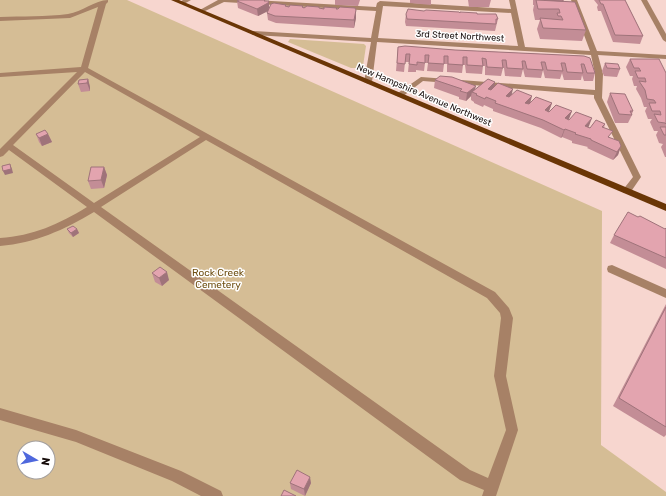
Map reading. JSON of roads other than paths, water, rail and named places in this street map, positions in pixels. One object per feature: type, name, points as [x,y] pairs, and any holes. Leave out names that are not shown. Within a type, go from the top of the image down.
[{"type":"main road","name":"New Hampshire Avenue Northwest","points":[[174,0],[185,2],[201,11],[666,208]]},
{"type":"street","points":[[201,11],[223,0],[379,4],[515,11]]},
{"type":"street","points":[[451,0],[451,8]]},
{"type":"street","points":[[512,0],[522,49]]},
{"type":"street","points":[[574,0],[594,53],[599,74],[598,98],[637,177],[627,191]]},
{"type":"street","points":[[644,0],[666,40]]},
{"type":"street","points":[[0,19],[70,16],[90,9],[106,1]]},
{"type":"street","points":[[0,154],[84,69],[106,1]]},
{"type":"street","points":[[368,82],[379,4]]},
{"type":"street","points":[[656,22],[666,23]]},
{"type":"street","name":"3rd Street Northwest","points":[[253,33],[666,57]]},
{"type":"street","points":[[0,75],[84,69],[491,295],[499,302],[505,311],[507,318],[500,376],[512,430],[491,492],[465,475],[8,146]]},
{"type":"street","points":[[399,95],[421,79],[598,93]]},
{"type":"street","points":[[0,242],[19,240],[53,230],[70,223],[206,137]]},
{"type":"street","points":[[612,270],[666,294]]},
{"type":"street","points":[[0,414],[76,436],[176,476],[216,496]]},
{"type":"park label","name":"Rock Creek Cemetery","points":[[218,278]]}]
